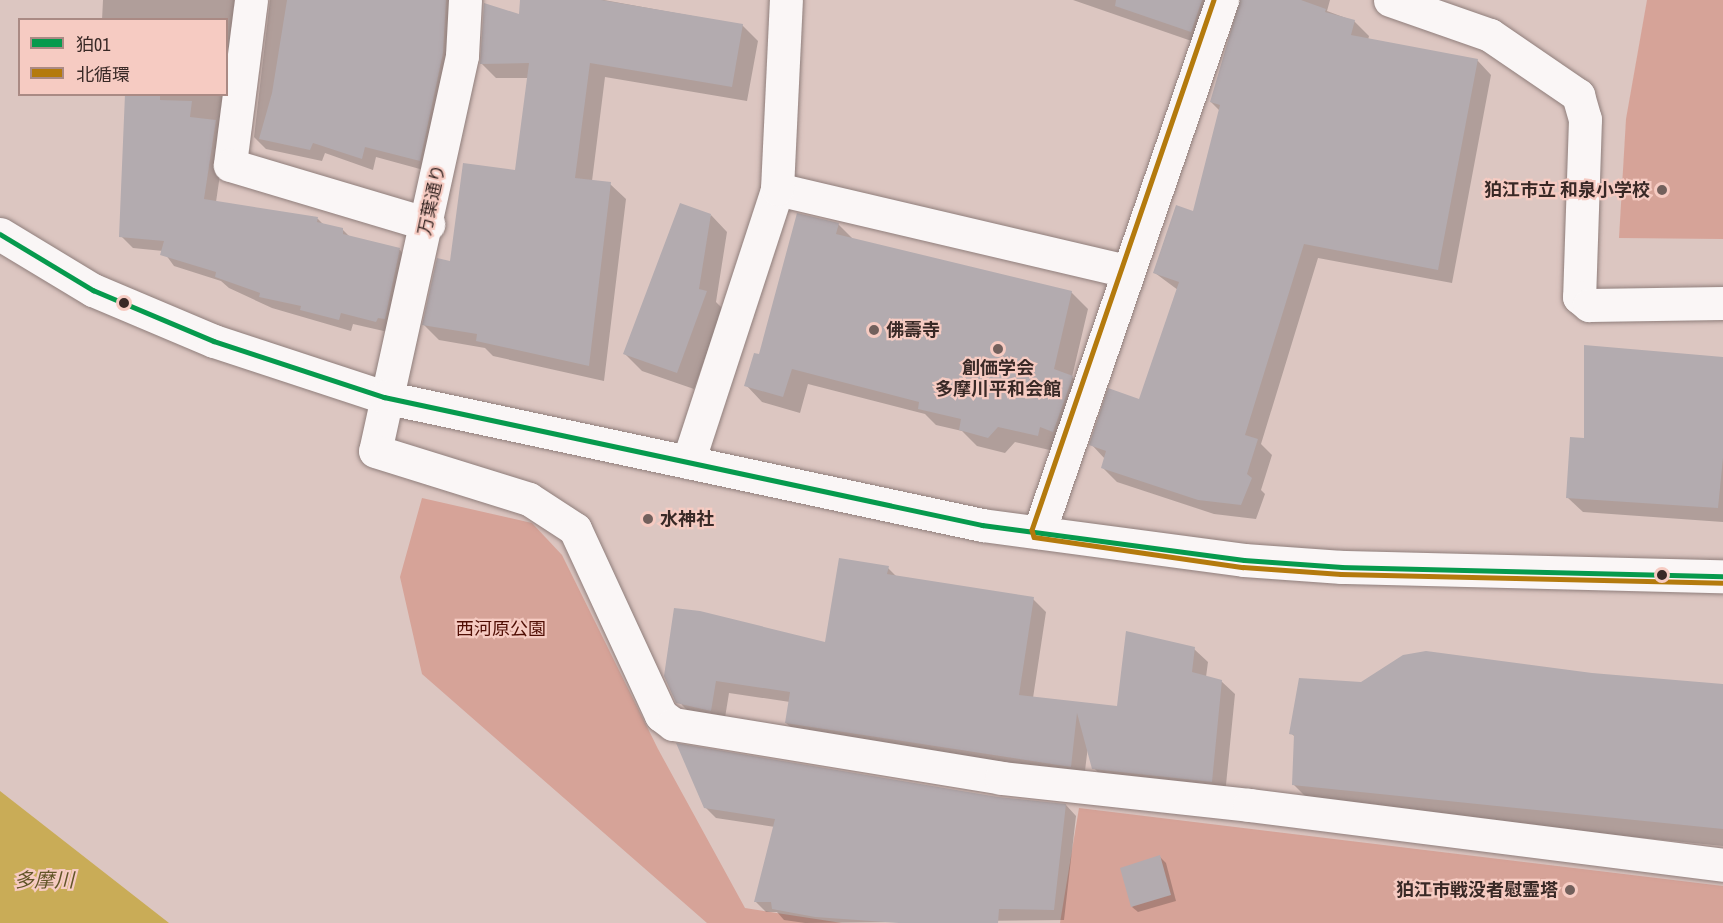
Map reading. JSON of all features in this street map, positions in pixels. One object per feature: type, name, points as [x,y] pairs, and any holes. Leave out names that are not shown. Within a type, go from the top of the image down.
[{"type":"street","points":[[250,0],[230,165],[428,224]]},
{"type":"street","name":"万葉通り","points":[[465,0],[462,56],[428,224],[384,398],[375,450],[530,499],[574,529],[661,715],[673,724],[1001,778],[1249,805],[1723,865]]},
{"type":"street","points":[[688,462],[777,189],[786,0]]},
{"type":"street","points":[[1039,532],[1126,271],[1222,0]]},
{"type":"street","points":[[1390,0],[1490,35],[1578,95],[1585,119],[1579,297],[1588,305],[1723,303]]},
{"type":"street","points":[[777,189],[1126,271]]},
{"type":"street","points":[[0,234],[93,290],[214,341],[384,398],[982,525],[1244,560],[1342,567],[1723,576]]},
{"type":"green space","name":"狛江市立 和泉小学校","points":[[1647,0],[1723,0],[1723,239],[1619,238],[1626,119]]},
{"type":"green space","name":"西河原公園","points":[[422,498],[532,523],[562,555],[658,749],[745,908],[842,923],[707,923],[422,674],[400,577]]},
{"type":"green space","points":[[1079,808],[1723,886],[1723,923],[1060,923]]},
{"type":"water","name":"多摩川","points":[[0,791],[169,923],[0,923]]},
{"type":"building","points":[[287,0],[446,0],[443,53],[420,161],[365,147],[362,159],[313,143],[310,150],[259,139],[272,93]]},
{"type":"building","points":[[520,0],[601,0],[743,24],[732,87],[590,63],[575,178],[611,182],[589,366],[476,341],[477,334],[422,325],[437,258],[450,261],[463,163],[515,170],[529,63],[480,64],[484,3],[519,14]]},
{"type":"building","points":[[1116,0],[1202,0],[1191,32],[1115,6]]},
{"type":"building","points":[[1240,0],[1301,0],[1326,9],[1325,12],[1355,20],[1351,35],[1478,59],[1438,270],[1304,244],[1245,435],[1258,439],[1247,474],[1252,478],[1241,505],[1198,500],[1101,468],[1106,451],[1089,445],[1108,388],[1139,399],[1179,282],[1153,273],[1176,205],[1193,211],[1220,105],[1210,102]]},
{"type":"building","points":[[125,96],[160,96],[160,100],[192,101],[190,117],[216,120],[204,199],[318,217],[317,222],[343,228],[343,234],[400,248],[385,319],[378,318],[376,322],[341,313],[339,320],[300,310],[301,306],[259,297],[260,293],[215,277],[216,272],[160,255],[164,241],[119,237]]},
{"type":"building","points":[[680,203],[711,214],[699,289],[707,291],[677,373],[623,354]]},
{"type":"building","points":[[797,213],[839,223],[836,234],[1072,291],[1054,369],[1073,376],[1053,432],[1040,427],[1038,436],[998,427],[988,438],[959,430],[961,419],[918,409],[919,402],[792,369],[783,397],[744,386],[754,353],[759,354]]},
{"type":"building","points":[[1584,345],[1723,357],[1723,458],[1718,508],[1566,498],[1570,437],[1584,438]]},
{"type":"building","points":[[839,558],[889,566],[887,574],[1034,597],[1019,695],[1117,706],[1126,631],[1195,647],[1192,672],[1222,680],[1212,782],[1092,769],[1077,713],[1071,767],[785,723],[790,692],[716,681],[711,711],[676,703],[664,676],[674,608],[700,611],[825,642]]},
{"type":"building","points":[[1426,651],[1592,673],[1723,684],[1723,829],[1292,785],[1294,735],[1289,734],[1299,678],[1361,682],[1403,655]]},
{"type":"building","points":[[676,743],[998,797],[1066,804],[1054,910],[999,909],[998,923],[899,923],[815,917],[772,909],[771,902],[754,902],[775,819],[704,808]]},
{"type":"building","points":[[1160,855],[1171,895],[1131,907],[1120,868]]},
{"type":"transit line","name":"北循環","points":[[1214,0],[1032,530],[1034,537],[1243,567],[1341,574],[1723,583]]},
{"type":"transit line","name":"狛01","points":[[0,234],[93,290],[214,341],[384,397],[982,525],[1244,560],[1342,567],[1723,576]]},
{"type":"place","name":"狛江市立 和泉小学校","points":[[1662,190]]},
{"type":"place","name":"佛壽寺","points":[[874,330]]},
{"type":"place","name":"創価学会 多摩川平和会館","points":[[998,349]]},
{"type":"place","name":"水神社","points":[[648,519]]},
{"type":"place","name":"狛江市戦没者慰霊塔","points":[[1570,890]]}]
